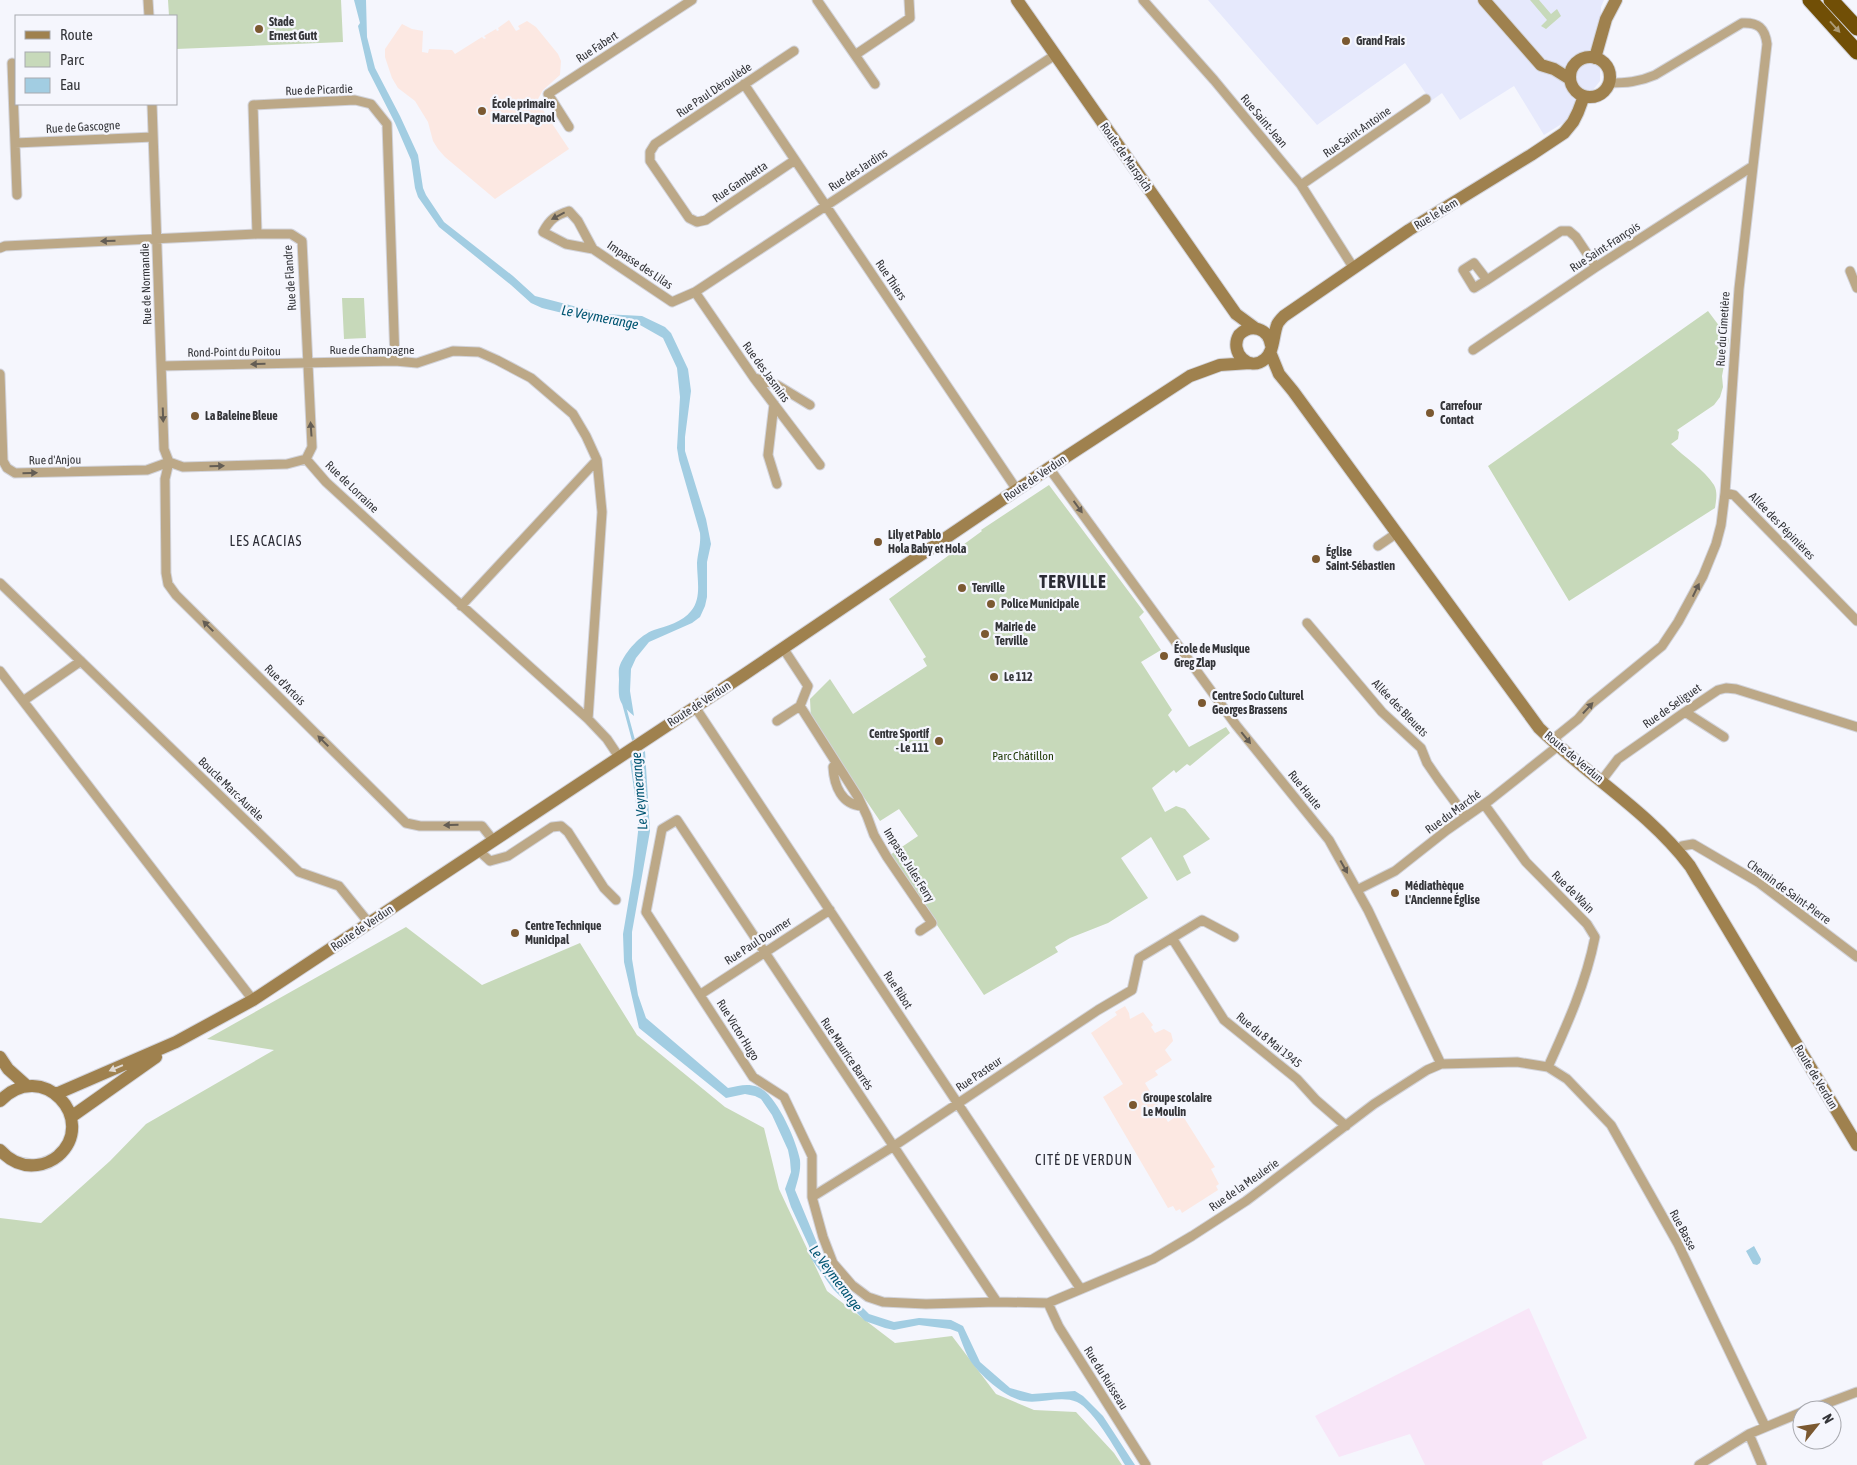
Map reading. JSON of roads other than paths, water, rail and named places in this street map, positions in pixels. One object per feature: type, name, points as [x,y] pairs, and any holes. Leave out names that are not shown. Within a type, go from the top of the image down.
[{"type":"highway","points":[[1810,0],[1857,52]]},
{"type":"highway","points":[[1831,0],[1857,28]]},
{"type":"main road","name":"Route de Marspich","points":[[1017,0],[1236,314],[1257,329]]},
{"type":"main road","points":[[1484,0],[1541,65],[1571,72]]},
{"type":"main road","points":[[1595,58],[1606,19],[1616,0]]},
{"type":"main road","points":[[1582,58],[1595,58],[1606,64],[1610,76],[1609,83],[1596,96],[1584,96],[1574,89],[1571,72],[1582,58]]},
{"type":"main road","name":"Rue le Kem","points":[[1257,329],[1277,324],[1284,316],[1353,267],[1564,133],[1573,122],[1584,96]]},
{"type":"main road","name":"Route de Marspich","points":[[1236,314],[1238,341]]},
{"type":"main road","points":[[1271,348],[1268,335],[1257,329],[1246,330],[1238,341],[1240,358],[1253,363],[1265,360],[1271,348],[1277,324]]},
{"type":"main road","name":"Route de Verdun","points":[[1220,365],[1238,341]]},
{"type":"main road","name":"Route de Verdun","points":[[1271,348],[1279,374],[1539,728],[1651,823],[1677,849],[1690,866],[1857,1145]]},
{"type":"main road","name":"Route de Verdun","points":[[56,1094],[176,1042],[253,1000],[655,734],[1049,468],[1190,376],[1220,365],[1253,363],[1279,374]]},
{"type":"main road","name":"Route de Verdun","points":[[71,1117],[176,1042]]},
{"type":"main road","points":[[0,1057],[8,1068],[27,1086]]},
{"type":"main road","points":[[0,1101],[17,1088],[38,1086],[48,1088],[66,1104],[71,1117],[72,1130],[69,1142],[62,1152],[53,1160],[42,1165],[29,1166],[2,1156]]},
{"type":"street","points":[[148,0],[149,15]]},
{"type":"street","name":"Rue Fabert","points":[[569,127],[548,94],[692,0]]},
{"type":"street","points":[[817,0],[875,84]]},
{"type":"street","points":[[855,55],[910,18],[909,0]]},
{"type":"street","name":"Rue Saint-Jean","points":[[1143,0],[1214,80],[1301,185],[1353,267]]},
{"type":"street","name":"Rue du Cimetière","points":[[1555,743],[1591,704],[1662,646],[1678,622],[1703,576],[1716,544],[1721,525],[1725,493],[1737,314],[1767,44],[1766,33],[1760,26],[1752,22],[1742,22],[1655,75],[1641,81],[1609,83]]},
{"type":"street","name":"Rue Paul Dèroulède","points":[[697,222],[689,218],[650,160],[650,152],[655,144],[794,51]]},
{"type":"street","name":"Rue des Jardins","points":[[672,302],[695,292],[1055,55]]},
{"type":"street","points":[[12,63],[17,195]]},
{"type":"street","name":"Rue Thiers","points":[[744,84],[1016,490]]},
{"type":"street","name":"Rue Saint-Antoine","points":[[1301,185],[1426,99]]},
{"type":"street","name":"Rue de Picardie","points":[[257,234],[253,105],[355,100],[371,104],[387,124],[395,361]]},
{"type":"street","name":"Rue de Normandie","points":[[152,105],[164,450],[169,462]]},
{"type":"street","name":"Rue de Gascogne","points":[[15,143],[153,136]]},
{"type":"street","name":"Rue Gambetta","points":[[697,222],[706,220],[795,160]]},
{"type":"street","name":"Rue Saint-François","points":[[1473,350],[1596,267],[1753,166]]},
{"type":"street","name":"Impasse des Lilas","points":[[593,249],[578,221],[569,211],[556,215],[548,222],[543,232],[566,244],[593,249],[672,302]]},
{"type":"street","points":[[1486,280],[1561,231],[1569,231],[1576,237],[1596,267]]},
{"type":"street","name":"Rue de Flandre","points":[[157,239],[291,234],[302,240],[312,447],[306,459]]},
{"type":"street","points":[[0,248],[5,246],[157,239]]},
{"type":"street","points":[[1850,271],[1857,288]]},
{"type":"street","name":"Rue des Jasmins","points":[[695,292],[754,378],[820,464]]},
{"type":"street","name":"Rue de Champagne","points":[[307,362],[395,361],[417,363],[453,351],[479,352],[531,378],[573,414],[597,460],[602,512],[588,719]]},
{"type":"street","name":"Rond-Point du Poitou","points":[[161,366],[307,362]]},
{"type":"street","name":"Rue d'Anjou","points":[[0,374],[3,461],[7,468],[15,473],[147,470],[169,462]]},
{"type":"street","points":[[754,378],[777,384],[810,405]]},
{"type":"street","points":[[774,404],[768,455],[777,484]]},
{"type":"street","name":"Rue de Lorraine","points":[[169,462],[183,467],[287,464],[306,459],[326,482],[588,719],[607,738],[619,757]]},
{"type":"street","points":[[461,606],[597,460]]},
{"type":"street","name":"Rue d'Artois","points":[[169,462],[165,479],[166,573],[168,584],[176,595],[406,823],[420,826],[482,826],[494,840]]},
{"type":"street","name":"Rue Haute","points":[[1049,468],[1231,719],[1329,840],[1368,910],[1441,1064]]},
{"type":"street","name":"Allée des Pépinières","points":[[1725,493],[1734,495],[1857,621]]},
{"type":"street","points":[[1378,546],[1397,533]]},
{"type":"street","name":"Boucle Marc-Aurèle","points":[[0,583],[299,872],[339,886],[369,923]]},
{"type":"street","name":"Allée des Bleuets","points":[[1307,623],[1382,712],[1421,748],[1428,764],[1466,817]]},
{"type":"street","points":[[777,721],[800,706],[808,686],[783,648]]},
{"type":"street","points":[[23,701],[81,661]]},
{"type":"street","points":[[0,671],[253,1000]]},
{"type":"street","name":"Rue de Seliguet","points":[[1602,780],[1618,759],[1718,690],[1726,688],[1736,689],[1857,727]]},
{"type":"street","name":"Rue Ribot","points":[[696,706],[1080,1288]]},
{"type":"street","name":"Impasse Jules Ferry","points":[[800,706],[862,806],[874,835],[887,857],[932,923],[920,931]]},
{"type":"street","points":[[1685,712],[1724,737]]},
{"type":"street","name":"Rue du Marché","points":[[1357,890],[1395,871],[1484,804],[1555,743]]},
{"type":"street","name":"Rue de Wain","points":[[1484,804],[1526,862],[1587,924],[1595,937],[1592,956],[1578,1001],[1548,1067]]},
{"type":"street","name":"Rue Maurice Barrès","points":[[677,820],[997,1302]]},
{"type":"street","name":"Rue Victor Hugo","points":[[677,820],[662,829],[646,912],[701,994],[753,1077],[784,1097],[812,1156],[812,1197],[823,1237],[833,1263],[852,1285],[868,1297],[883,1302],[926,1304],[1048,1303]]},
{"type":"street","points":[[478,850],[490,862],[508,856],[552,827],[561,826],[568,832],[604,888],[616,900]]},
{"type":"street","name":"Chemin de Saint-Pierre","points":[[1677,849],[1693,844],[1758,882],[1857,957]]},
{"type":"street","name":"Rue Paul Doumer","points":[[701,994],[830,910]]},
{"type":"street","points":[[1172,938],[1202,920],[1234,937]]},
{"type":"street","name":"Rue Pasteur","points":[[812,1197],[894,1146],[1098,1010],[1132,990],[1139,958],[1172,938]]},
{"type":"street","name":"Rue du 8 Mai 1945","points":[[1172,938],[1224,1020],[1297,1078],[1316,1100],[1346,1126]]},
{"type":"street","points":[[1441,1064],[1517,1062],[1548,1067]]},
{"type":"street","name":"Rue de la Meulerie","points":[[1048,1303],[1153,1259],[1192,1236],[1246,1201],[1380,1100],[1427,1070],[1441,1064]]},
{"type":"street","name":"Rue Basse","points":[[1548,1067],[1566,1079],[1612,1125],[1678,1244],[1766,1426]]},
{"type":"street","name":"Rue du Ruisseau","points":[[1048,1303],[1059,1327],[1146,1465]]},
{"type":"street","points":[[1836,1400],[1857,1392]]},
{"type":"street","points":[[1699,1465],[1749,1434],[1792,1416]]},
{"type":"street","points":[[1749,1434],[1762,1465]]},
{"type":"water","points":[[354,0],[366,0],[367,37],[375,68],[418,155],[423,188],[426,195],[444,222],[513,276],[535,296],[604,314],[642,316],[665,327],[671,333],[688,369],[691,391],[685,451],[706,519],[711,544],[707,562],[707,597],[700,617],[692,623],[649,642],[636,658],[631,669],[630,691],[634,716],[620,701],[619,667],[634,644],[649,632],[679,621],[688,615],[697,600],[698,594],[697,563],[700,533],[677,448],[680,397],[677,368],[663,338],[640,325],[603,323],[542,308],[531,303],[439,227],[418,197],[411,160],[395,123],[368,70]]},
{"type":"water","points":[[645,751],[650,831],[632,932],[632,959],[638,995],[646,1018],[728,1088],[750,1085],[765,1091],[772,1098],[785,1119],[798,1152],[800,1168],[795,1190],[817,1243],[818,1255],[839,1284],[869,1314],[894,1322],[919,1318],[951,1320],[963,1326],[980,1362],[1010,1388],[1032,1394],[1075,1391],[1083,1396],[1103,1416],[1135,1465],[1125,1465],[1097,1421],[1077,1402],[1064,1399],[1024,1401],[1009,1395],[992,1384],[972,1363],[958,1332],[950,1329],[919,1325],[894,1330],[865,1321],[833,1289],[810,1257],[809,1246],[785,1189],[791,1172],[788,1150],[772,1115],[761,1099],[745,1094],[726,1098],[639,1028],[624,962],[623,934],[638,832],[638,818],[630,761]]},
{"type":"water","points":[[1754,1246],[1761,1259],[1757,1265],[1753,1264],[1746,1251]]},
{"type":"waterway","name":"Le Veymerange","points":[[624,705],[634,742]]},
{"type":"waterway","name":"Le Veymerange","points":[[821,1260],[843,1289]]},
{"type":"place","name":"Stade Ernest Gutt","points":[[259,29]]},
{"type":"place","name":"Grand Frais","points":[[1346,41]]},
{"type":"place","name":"École primaire Marcel Pagnol","points":[[482,111]]},
{"type":"place","name":"Carrefour Contact","points":[[1430,413]]},
{"type":"place","name":"La Baleine Bleue","points":[[195,416]]},
{"type":"place","name":"Lily et Pablo Hola Baby et Hola","points":[[878,542]]},
{"type":"place","name":"Église Saint-Sébastien","points":[[1316,559]]},
{"type":"place","name":"Terville","points":[[962,588]]},
{"type":"place","name":"Police Municipale","points":[[991,604]]},
{"type":"place","name":"Mairie de Terville","points":[[985,634]]},
{"type":"place","name":"École de Musique Greg Zlap","points":[[1164,656]]},
{"type":"place","name":"Le 112","points":[[994,677]]},
{"type":"place","name":"Centre Socio Culturel Georges Brassens","points":[[1202,703]]},
{"type":"place","name":"Centre Sportif - Le 111","points":[[939,741]]},
{"type":"place","name":"Médiathèque L'Ancienne Église","points":[[1395,893]]},
{"type":"place","name":"Centre Technique Municipal","points":[[515,933]]},
{"type":"place","name":"Groupe scolaire Le Moulin","points":[[1133,1105]]},
{"type":"district","name":"LES ACACIAS","points":[[266,541]]},
{"type":"district","name":"TERVILLE","points":[[1073,581]]},
{"type":"district","name":"CITÉ DE VERDUN","points":[[1084,1160]]},
{"type":"park label","name":"Parc Châtillon","points":[[1023,756]]}]
